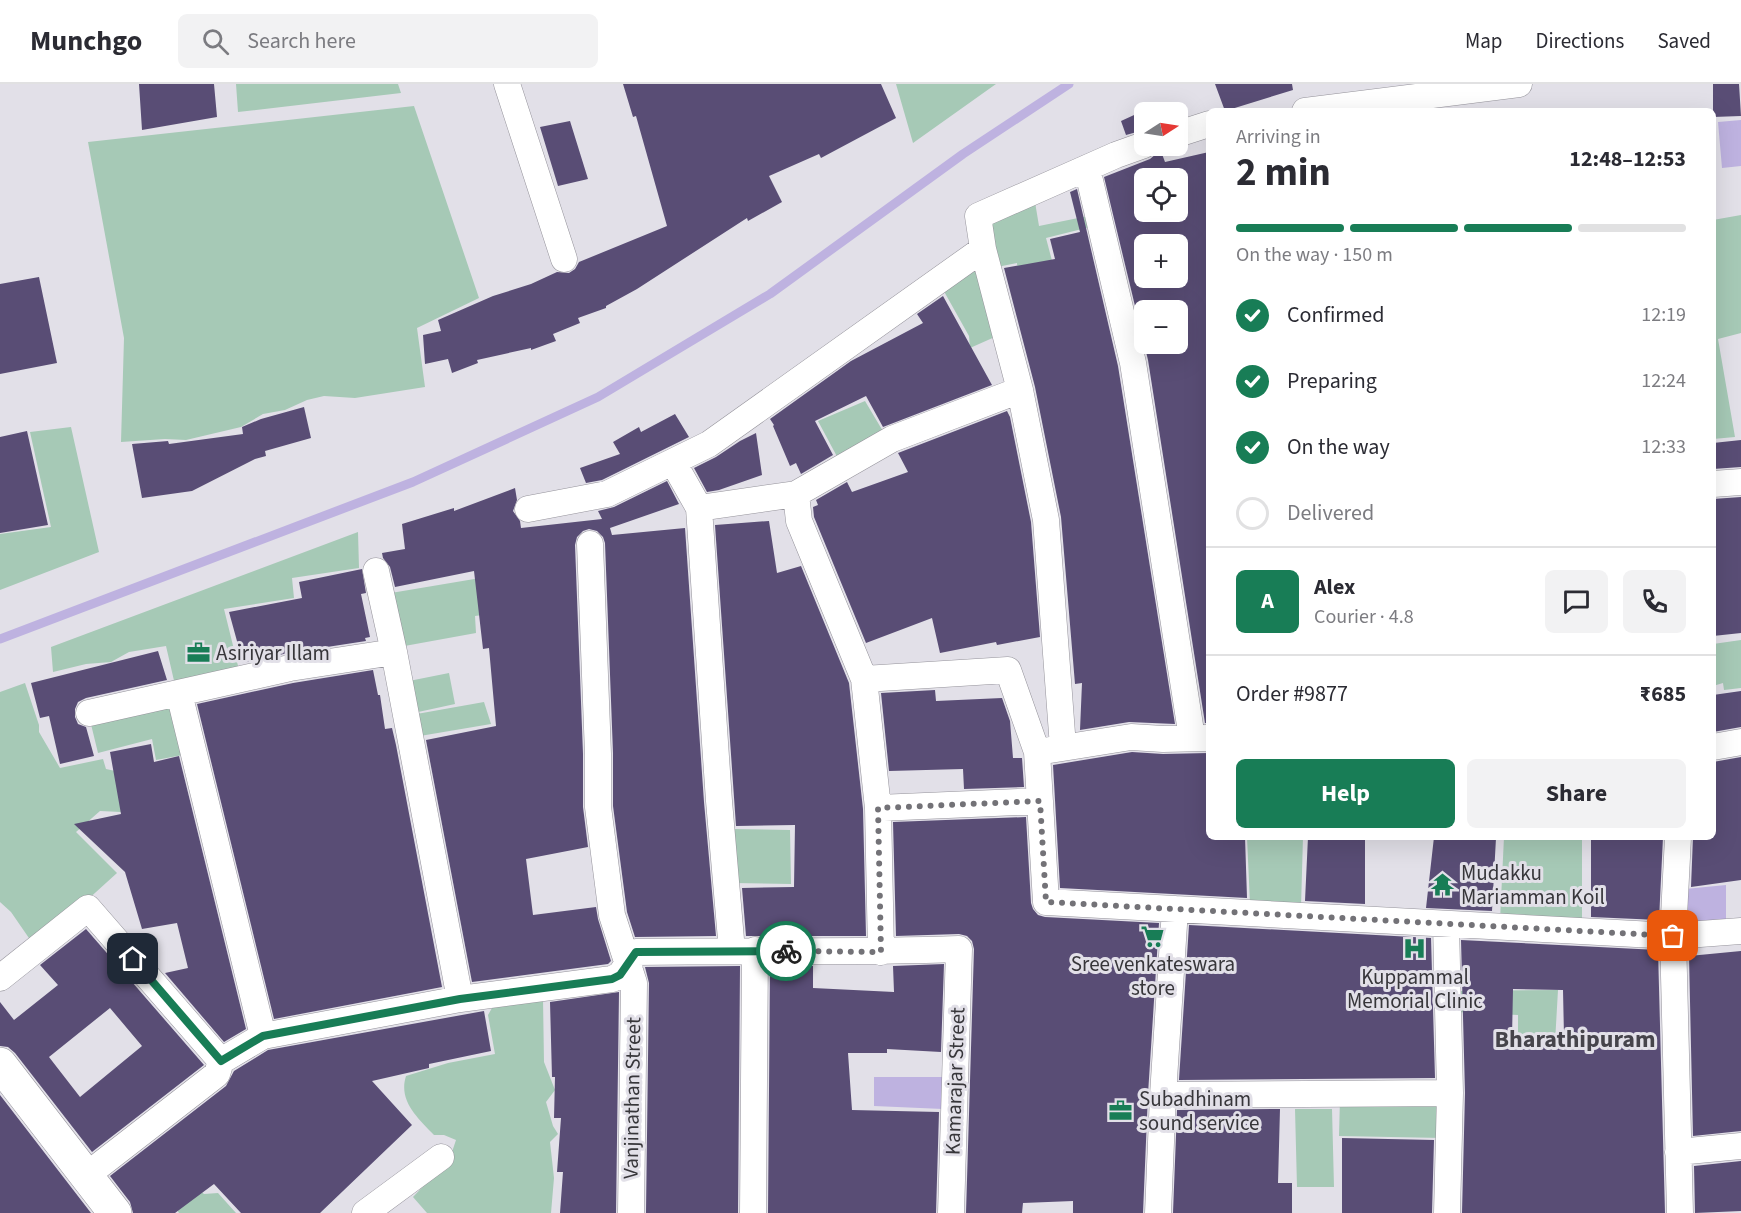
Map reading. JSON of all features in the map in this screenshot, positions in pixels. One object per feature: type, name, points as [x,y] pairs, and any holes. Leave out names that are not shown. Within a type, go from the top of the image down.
[{"type":"street","points":[[507,84],[564,259]]},
{"type":"street","points":[[1329,108],[1519,84]]},
{"type":"street","points":[[1188,131],[1206,125]]},
{"type":"street","points":[[1063,747],[1046,520],[1020,390],[983,249],[978,216],[1134,149]]},
{"type":"street","points":[[1037,752],[1131,737],[1200,738],[1132,363],[1087,168]]},
{"type":"street","points":[[528,509],[607,494],[717,438],[983,249]]},
{"type":"street","points":[[699,508],[796,494],[892,439],[1020,390]]},
{"type":"street","points":[[673,462],[699,508],[719,801],[743,950],[753,1213]]},
{"type":"street","points":[[1716,484],[1741,482]]},
{"type":"street","points":[[87,1175],[217,1074],[221,1061],[263,1036],[460,999],[612,979],[631,973],[636,952],[743,950],[881,952],[878,808],[864,679],[799,521],[796,494]]},
{"type":"street","name":"Vanjinathan Street","points":[[591,544],[598,807],[612,915],[631,973],[631,1213]]},
{"type":"street","points":[[376,571],[394,652],[460,999]]},
{"type":"street","points":[[89,713],[290,668],[394,652]]},
{"type":"street","points":[[864,679],[1008,670],[1037,752],[1046,902],[1673,936],[1741,931]]},
{"type":"street","points":[[178,693],[263,1036]]},
{"type":"street","points":[[1716,746],[1741,742]]},
{"type":"street","points":[[878,808],[1040,801]]},
{"type":"street","points":[[1678,840],[1673,936],[1680,1213]]},
{"type":"street","points":[[0,978],[88,909],[221,1061]]},
{"type":"street","points":[[1158,1213],[1175,909]]},
{"type":"street","points":[[1446,924],[1450,1094],[1447,1213]]},
{"type":"street","name":"Kamarajar Street","points":[[881,952],[959,949],[951,1213]]},
{"type":"street","points":[[0,1064],[115,1213]]},
{"type":"street","points":[[1163,1095],[1450,1094]]},
{"type":"street","points":[[1678,1152],[1741,1146]]},
{"type":"street","points":[[364,1213],[441,1157]]},
{"type":"green space","points":[[236,84],[398,84],[401,93],[238,112]]},
{"type":"green space","points":[[896,84],[996,84],[913,143]]},
{"type":"green space","points":[[414,106],[479,298],[417,328],[425,387],[355,398],[324,396],[307,400],[285,410],[263,414],[241,427],[186,440],[121,442],[124,338],[88,142]]},
{"type":"green space","points":[[1035,202],[1039,226],[1093,215],[1098,225],[1046,238],[1055,272],[1018,279],[1017,263],[992,268],[982,220]]},
{"type":"green space","points":[[1741,215],[1741,333],[1718,339],[1735,437],[1716,439],[1716,219]]},
{"type":"green space","points":[[978,258],[997,336],[970,348],[969,336],[941,286]]},
{"type":"green space","points":[[865,401],[887,438],[841,464],[818,421]]},
{"type":"green space","points":[[71,427],[99,552],[0,590],[0,534],[51,527],[30,432]]},
{"type":"green space","points":[[358,532],[359,568],[292,578],[294,598],[224,609],[240,674],[175,685],[166,646],[129,652],[111,662],[86,664],[53,672],[51,647]]},
{"type":"green space","points":[[516,572],[520,610],[475,616],[476,633],[399,647],[391,593]]},
{"type":"green space","points":[[1741,640],[1741,688],[1724,690],[1723,683],[1716,685],[1716,644]]},
{"type":"green space","points":[[449,673],[455,704],[409,714],[404,682]]},
{"type":"green space","points":[[25,683],[39,725],[39,732],[60,768],[103,759],[106,769],[129,774],[135,806],[121,812],[100,811],[76,832],[117,873],[85,902],[31,941],[11,912],[0,902],[0,692]]},
{"type":"green space","points":[[173,700],[188,754],[156,760],[152,739],[98,753],[89,716]]},
{"type":"green space","points":[[484,702],[491,724],[414,737],[411,715]]},
{"type":"green space","points":[[732,829],[790,830],[791,884],[733,883]]},
{"type":"green space","points":[[1247,840],[1303,840],[1301,907],[1250,904]]},
{"type":"green space","points":[[1504,840],[1582,840],[1582,925],[1500,920]]},
{"type":"green space","points":[[1558,990],[1554,1060],[1518,1062],[1518,1015],[1456,1012],[1459,991]]},
{"type":"green space","points":[[543,999],[544,1062],[555,1090],[546,1102],[553,1126],[558,1134],[550,1142],[554,1178],[551,1213],[427,1213],[413,1197],[450,1158],[456,1140],[444,1135],[434,1135],[416,1115],[407,1101],[404,1085],[406,1076],[448,1063],[495,1054],[488,1015],[492,1008]]},
{"type":"green space","points":[[1446,1096],[1443,1138],[1339,1136],[1340,1098]]},
{"type":"green space","points":[[1295,1109],[1332,1109],[1334,1187],[1297,1187]]},
{"type":"green space","points":[[183,1176],[204,1194],[218,1193],[236,1213],[179,1213],[177,1210]]},
{"type":"shaded area","points":[[1741,120],[1741,166],[1722,168],[1718,122]]},
{"type":"shaded area","points":[[1726,885],[1726,929],[1679,932],[1685,889]]},
{"type":"shaded area","points":[[874,1077],[944,1077],[943,1109],[874,1106]]},
{"type":"building","points":[[139,84],[214,84],[217,117],[142,130]]},
{"type":"building","points":[[623,84],[881,84],[896,118],[821,158],[819,154],[769,176],[782,202],[748,221],[747,218],[606,308],[578,318],[580,323],[553,334],[556,341],[531,350],[531,348],[477,360],[478,363],[452,373],[448,359],[425,364],[423,335],[441,331],[438,320],[557,272],[569,273],[579,262],[667,226],[636,116],[633,117]]},
{"type":"building","points":[[1215,84],[1292,84],[1293,90],[1235,108],[1224,108]]},
{"type":"building","points":[[1713,84],[1739,84],[1741,116],[1716,117],[1716,108],[1713,108]]},
{"type":"building","points":[[1134,115],[1134,133],[1126,135],[1121,121]]},
{"type":"building","points":[[570,121],[588,179],[558,186],[540,127]]},
{"type":"building","points":[[1206,153],[1206,723],[1146,354],[1188,354],[1188,300],[1134,302],[1104,177],[1154,156],[1163,156],[1165,162]]},
{"type":"building","points":[[1077,189],[1118,366],[1175,724],[1129,722],[1080,730],[1082,683],[1075,684],[1061,517],[1035,387],[1004,268],[1055,259],[1050,239],[1080,232],[1070,192]]},
{"type":"building","points":[[39,277],[57,363],[0,374],[0,284]]},
{"type":"building","points":[[943,296],[992,385],[883,427],[866,396],[815,421],[833,455],[801,474],[796,463],[790,466],[770,419],[851,361],[923,323],[917,314]]},
{"type":"building","points":[[304,407],[311,438],[265,451],[266,456],[255,459],[192,491],[142,498],[132,444],[168,441],[169,444],[243,434],[242,427]]},
{"type":"building","points":[[1007,411],[1031,522],[1040,637],[997,645],[996,642],[940,653],[932,618],[866,643],[814,517],[813,507],[818,505],[816,500],[847,482],[852,492],[908,472],[898,453]]},
{"type":"building","points":[[675,414],[689,437],[602,480],[586,483],[580,468],[620,454],[613,442],[639,427],[641,432]]},
{"type":"building","points":[[27,431],[48,525],[0,533],[0,437]]},
{"type":"building","points":[[756,433],[762,475],[707,492],[694,468]]},
{"type":"building","points":[[1741,440],[1741,467],[1716,469],[1716,443]]},
{"type":"building","points":[[667,481],[679,504],[610,528],[612,535],[685,528],[704,802],[716,936],[635,937],[627,912],[613,806],[605,543],[597,531],[589,529],[577,537],[575,545],[583,807],[588,847],[526,859],[533,915],[596,907],[611,961],[608,964],[472,982],[426,740],[496,726],[489,648],[483,649],[474,571],[395,587],[390,567],[382,553],[405,549],[402,524],[454,508],[454,511],[515,488],[517,500],[513,511],[520,521],[521,528],[602,519],[598,511],[614,507]]},
{"type":"building","points":[[1741,497],[1741,633],[1716,636],[1716,499]]},
{"type":"building","points":[[769,521],[777,573],[801,566],[849,683],[863,809],[866,936],[746,936],[742,888],[794,887],[795,825],[736,826],[715,525]]},
{"type":"building","points":[[362,569],[366,593],[361,594],[370,637],[365,638],[366,641],[288,653],[243,663],[229,612],[302,598],[299,582]]},
{"type":"building","points":[[158,651],[167,680],[86,698],[78,702],[75,717],[78,724],[86,727],[94,756],[60,764],[49,716],[40,718],[31,683]]},
{"type":"building","points":[[373,670],[378,695],[380,695],[385,729],[392,728],[396,745],[442,987],[274,1019],[197,704],[293,683]]},
{"type":"building","points":[[935,690],[936,701],[1002,698],[1010,721],[1013,758],[1022,758],[1024,787],[964,789],[963,769],[889,771],[881,693]]},
{"type":"building","points":[[1741,691],[1741,727],[1716,731],[1716,695]]},
{"type":"building","points":[[151,744],[154,762],[179,756],[246,1029],[224,1042],[165,973],[188,968],[177,923],[142,929],[125,872],[74,824],[121,814],[110,752]]},
{"type":"building","points":[[1132,752],[1206,753],[1206,840],[1245,840],[1247,898],[1060,888],[1053,765]]},
{"type":"building","points":[[1741,757],[1741,880],[1691,887],[1693,840],[1716,840],[1716,761]]},
{"type":"building","points":[[1026,817],[1031,903],[1038,915],[1159,923],[1143,1213],[1073,1213],[1073,1201],[1023,1203],[1022,1213],[966,1213],[974,949],[972,941],[967,936],[959,934],[896,936],[893,822]]},
{"type":"building","points":[[1308,840],[1365,840],[1365,904],[1305,901]]},
{"type":"building","points":[[1434,840],[1496,840],[1492,911],[1426,908]]},
{"type":"building","points":[[1591,840],[1663,840],[1659,920],[1591,917]]},
{"type":"building","points":[[1189,925],[1431,938],[1435,1078],[1179,1080]]},
{"type":"building","points":[[86,929],[204,1065],[92,1152],[15,1053],[8,1047],[0,1046],[0,1002],[14,1020],[58,985],[40,965]],"holes":[[[110,1008],[142,1046],[80,1097],[49,1057]]]},
{"type":"building","points":[[1461,940],[1658,950],[1665,1213],[1462,1213],[1465,1093]],"holes":[[[1513,989],[1563,990],[1564,1036],[1512,1037]]]},
{"type":"building","points":[[1741,951],[1741,1131],[1693,1136],[1689,956]]},
{"type":"building","points":[[944,964],[941,1052],[887,1049],[887,1053],[848,1053],[852,1110],[939,1112],[936,1213],[768,1213],[770,966],[813,966],[813,988],[894,992],[893,966]]},
{"type":"building","points":[[740,966],[738,1213],[646,1213],[649,983],[645,967]]},
{"type":"building","points":[[619,992],[616,1213],[560,1213],[563,1172],[557,1172],[561,1118],[554,1118],[555,1077],[552,1077],[550,1002]]},
{"type":"building","points":[[484,1011],[491,1051],[429,1064],[429,1068],[372,1081],[412,1125],[320,1213],[241,1213],[214,1184],[175,1213],[133,1213],[130,1202],[110,1176],[226,1086],[234,1071],[268,1050]]},
{"type":"building","points":[[0,1095],[91,1213],[0,1213]]},
{"type":"building","points":[[1280,1109],[1278,1183],[1292,1183],[1292,1213],[1173,1213],[1177,1110]]},
{"type":"building","points":[[1342,1138],[1434,1140],[1432,1213],[1342,1213]]},
{"type":"building","points":[[1741,1161],[1741,1211],[1695,1213],[1694,1166]]},
{"type":"waterway","points":[[0,639],[413,482],[598,397],[770,294],[963,154],[1069,84]]},
{"type":"way so far","points":[[786,951],[881,952],[878,808],[1040,801],[1046,902],[1673,936]]},
{"type":"place","name":"Asiriyar Illam","points":[[198,653]]},
{"type":"place","name":"Mudakku Mariamman Koil","points":[[1443,885]]},
{"type":"place","name":"Sree venkateswara store","points":[[1153,936]]},
{"type":"place","name":"Kuppammal Memorial Clinic","points":[[1415,949]]},
{"type":"place","name":"Subadhinam sound service","points":[[1121,1111]]},
{"type":"district","name":"Bharathipuram","points":[[1575,1039]]},
{"type":"route","points":[[133,959],[221,1061],[263,1036],[460,999],[612,979],[620,975],[636,952],[786,951]]}]
